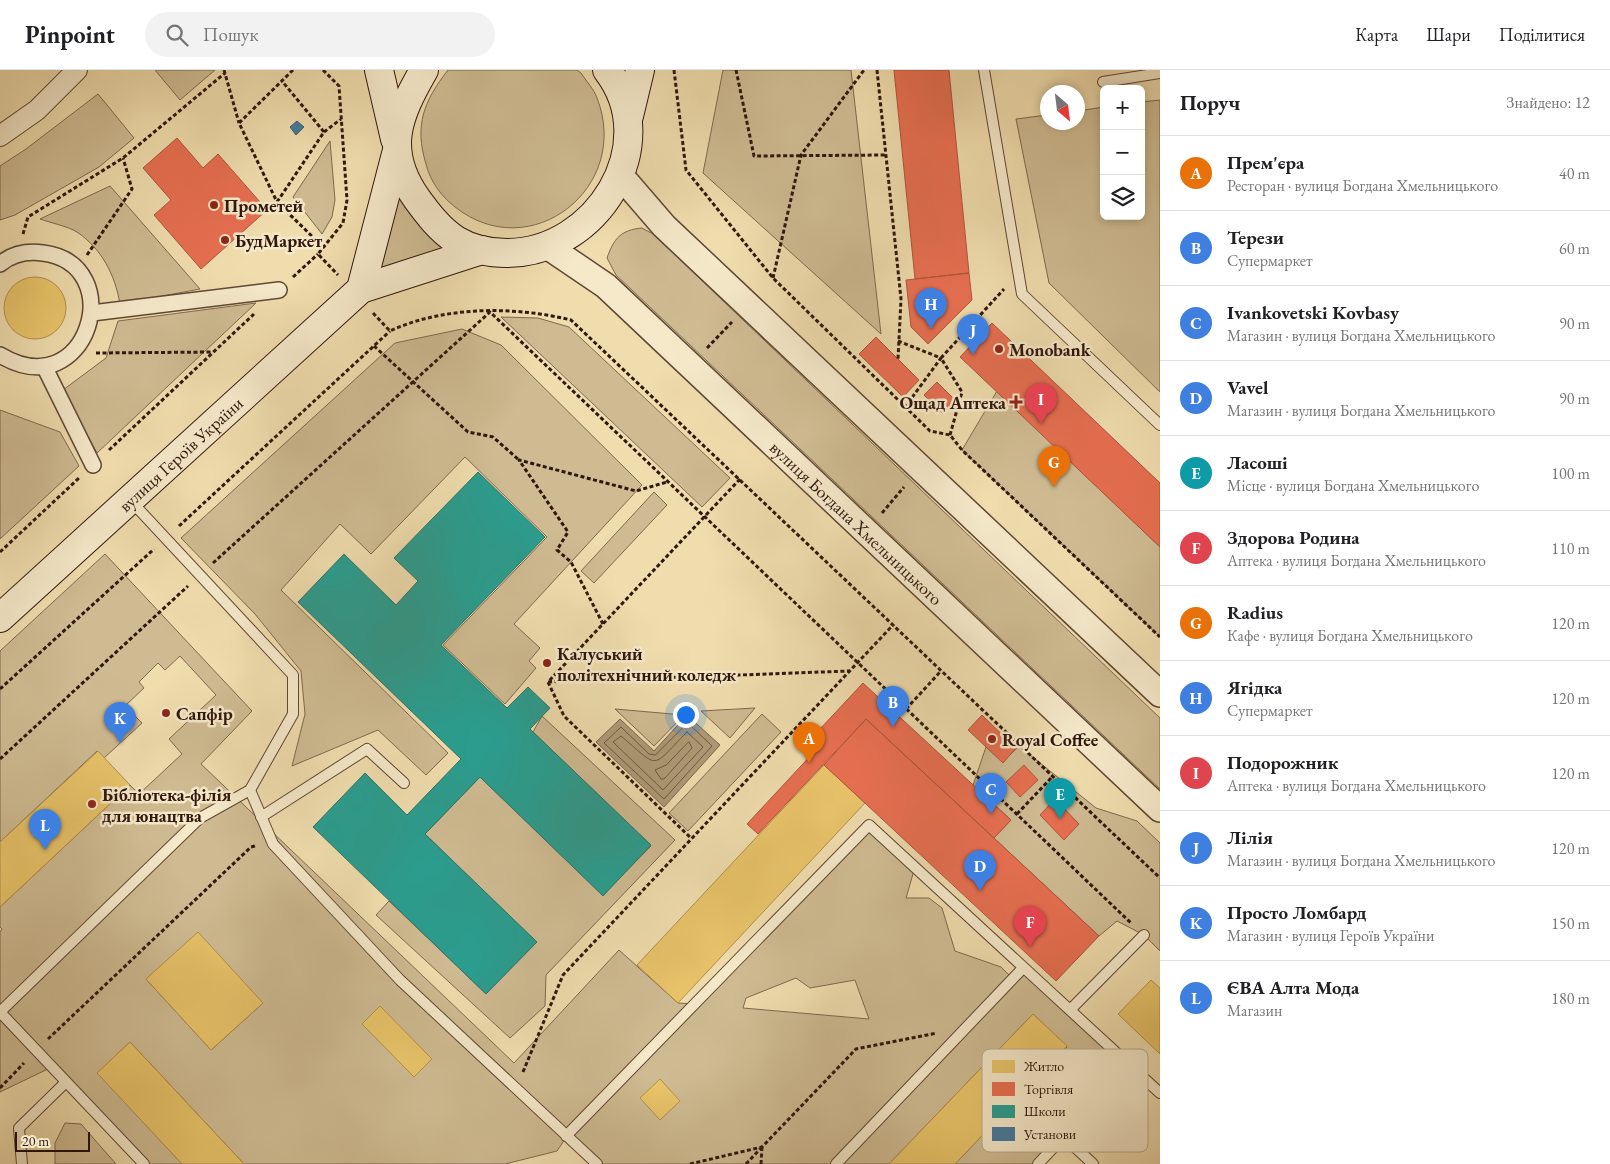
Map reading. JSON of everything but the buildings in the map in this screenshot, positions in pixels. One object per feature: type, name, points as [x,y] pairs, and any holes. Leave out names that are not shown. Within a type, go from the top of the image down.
[{"type":"main road","points":[[379,70],[396,147],[409,187],[442,229],[457,241],[482,250],[518,253],[547,246],[574,231],[602,207],[620,175],[627,154],[629,118],[640,70]]},
{"type":"main road","points":[[350,282],[396,147],[408,98],[424,70]]},
{"type":"main road","points":[[607,70],[620,86],[629,118]]},
{"type":"main road","name":"вулиця Героїв України","points":[[0,618],[130,500],[350,282],[482,250]]},
{"type":"street","points":[[0,136],[37,110],[77,70]]},
{"type":"street","points":[[620,175],[664,226],[1160,694]]},
{"type":"street","name":"вулиця Богдана Хмельницького","points":[[547,246],[606,286],[1160,809]]},
{"type":"street","points":[[0,264],[19,254],[34,252],[50,254],[65,260],[77,270],[88,291],[92,313],[89,328],[82,341],[72,353],[59,361],[44,366],[28,366],[12,362],[0,355]]},
{"type":"street","points":[[92,313],[279,290]]},
{"type":"street","points":[[44,366],[93,465]]},
{"type":"lane","points":[[984,70],[1022,294],[1160,425]]},
{"type":"lane","points":[[1103,82],[1160,73]]},
{"type":"lane","points":[[130,500],[293,675],[293,714],[250,790],[200,818],[0,1012],[144,1164]]},
{"type":"lane","points":[[262,817],[367,749],[404,783]]},
{"type":"lane","points":[[250,790],[273,844],[400,980],[597,1164]]},
{"type":"lane","points":[[566,1136],[869,825],[1113,1049]]},
{"type":"lane","points":[[1070,1010],[1144,936]]},
{"type":"lane","points":[[836,1164],[1024,968]]},
{"type":"lane","points":[[1148,1081],[1160,1093]]},
{"type":"lane","points":[[22,1164],[19,1128],[66,1082]]},
{"type":"lane","points":[[580,1164],[584,1152]]},
{"type":"lane","points":[[1038,1164],[1050,1152]]},
{"type":"lane","points":[[1080,1152],[1092,1164]]},
{"type":"path","points":[[239,123],[293,70]]},
{"type":"path","points":[[0,552],[318,254],[343,223],[347,200],[340,86],[323,70]]},
{"type":"path","points":[[674,70],[686,170],[772,278],[930,431],[950,434],[962,450],[1160,637]]},
{"type":"path","points":[[736,70],[754,156],[887,155]]},
{"type":"path","points":[[772,278],[801,155],[864,70]]},
{"type":"path","points":[[877,70],[901,300],[898,359]]},
{"type":"path","points":[[19,254],[28,217],[123,158],[225,71],[239,123],[277,202],[323,247]]},
{"type":"path","points":[[282,80],[324,132]]},
{"type":"path","points":[[277,202],[324,132],[342,118]]},
{"type":"path","points":[[77,270],[132,189],[123,158]]},
{"type":"path","points":[[318,254],[350,282]]},
{"type":"path","points":[[905,408],[941,358],[1018,273]]},
{"type":"path","points":[[0,688],[166,539],[390,331],[410,322],[468,312],[540,312],[571,320],[894,624],[1052,778],[1160,878]]},
{"type":"path","points":[[0,759],[490,312]]},
{"type":"path","points":[[490,312],[1144,936]]},
{"type":"path","points":[[372,313],[390,331]]},
{"type":"path","points":[[701,354],[734,320]]},
{"type":"path","points":[[898,341],[941,358],[962,392],[950,434]]},
{"type":"path","points":[[374,346],[468,432],[494,436],[518,460],[568,532],[557,550],[571,562],[603,624]]},
{"type":"path","points":[[72,353],[213,352]]},
{"type":"path","points":[[877,381],[881,375]]},
{"type":"path","points":[[518,460],[636,491],[668,482]]},
{"type":"path","points":[[548,682],[740,479]]},
{"type":"path","points":[[880,515],[904,486]]},
{"type":"path","points":[[516,1089],[563,975],[894,624]]},
{"type":"path","points":[[548,682],[850,671]]},
{"type":"path","points":[[906,709],[941,671]]},
{"type":"path","points":[[548,682],[564,716],[691,838]]},
{"type":"path","points":[[1017,814],[1052,778]]},
{"type":"path","points":[[0,1088],[36,1050],[251,846],[273,844]]},
{"type":"path","points":[[746,1164],[856,1049],[966,1028]]},
{"type":"path","points":[[690,1164],[762,1147]]},
{"type":"path","points":[[761,1164],[762,1147]]},
{"type":"shaded area","points":[[155,70],[215,70],[180,100]]},
{"type":"shaded area","points":[[448,70],[577,70],[581,73],[597,98],[604,131],[600,161],[587,187],[568,208],[543,222],[514,228],[484,223],[455,207],[445,198],[433,182],[426,164],[421,137],[421,125],[427,103]]},
{"type":"shaded area","points":[[723,70],[851,70],[881,334],[703,173]]},
{"type":"shaded area","points":[[98,94],[134,138],[99,167],[15,215],[0,220],[0,166],[26,149]]},
{"type":"shaded area","points":[[1160,100],[1160,392],[1049,283],[1016,119],[1040,116],[1040,130],[1085,130],[1085,110],[1100,108],[1100,220],[1145,220],[1145,102]]},
{"type":"shaded area","points":[[330,141],[335,200],[332,217],[322,234],[293,197]]},
{"type":"shaded area","points":[[110,186],[200,289],[120,304],[111,273],[94,246],[73,230],[40,219]]},
{"type":"shaded area","points":[[397,196],[422,227],[448,249],[375,271]]},
{"type":"shaded area","points":[[642,228],[653,234],[1160,718],[1160,789],[616,275],[607,258],[612,245],[624,233]]},
{"type":"shaded area","points":[[256,303],[97,453],[63,390],[106,358],[118,321]]},
{"type":"shaded area","points":[[501,317],[538,318],[569,327],[730,478],[702,507]]},
{"type":"shaded area","points":[[462,329],[501,345],[642,485],[514,624],[540,648],[529,661],[536,668],[505,704],[443,645],[547,537],[465,457],[371,554],[340,524],[281,590],[448,753],[426,775],[378,730],[292,766],[305,714],[301,671],[255,614],[181,538],[395,343]]},
{"type":"shaded area","points":[[997,391],[1160,547],[1160,637],[962,450]]},
{"type":"shaded area","points":[[0,410],[60,432],[79,466],[0,539]]},
{"type":"shaded area","points":[[654,492],[667,505],[594,583],[581,571]]},
{"type":"shaded area","points":[[105,554],[252,711],[201,764],[514,1063],[619,950],[678,1003],[695,1004],[869,825],[915,867],[906,898],[929,898],[942,908],[955,951],[1001,967],[1013,979],[1023,968],[1113,1049],[1065,1049],[1067,1047],[1033,1014],[999,1049],[982,1049],[982,1067],[889,1164],[597,1164],[567,1136],[557,1151],[505,1164],[244,1164],[130,1042],[98,1073],[182,1164],[144,1164],[52,1067],[0,1092],[0,932],[2,929],[0,927],[0,907],[130,785],[139,794],[182,754],[169,739],[216,695],[180,656],[165,670],[158,663],[139,682],[144,688],[125,706],[142,723],[104,758],[97,751],[0,842],[0,651]],"holes":[[[796,978],[810,988],[855,980],[869,1019],[743,1008],[746,998]],[[146,979],[263,1003],[211,1050]]]},
{"type":"shaded area","points":[[755,708],[730,738],[701,711]]},
{"type":"shaded area","points":[[615,709],[684,715],[654,746]]},
{"type":"shaded area","points":[[762,714],[781,732],[688,831],[669,813]]},
{"type":"shaded area","points":[[542,716],[675,840],[546,975],[545,1006],[510,1038],[376,915],[389,901],[486,994],[536,942],[425,834],[480,777],[603,895],[651,846],[533,732]]},
{"type":"shaded area","points":[[1019,746],[1096,808],[1137,821],[1160,843],[1160,951],[1144,935],[1117,921],[1099,936],[994,838],[1011,820],[973,785],[986,747],[1003,762]]},
{"type":"shaded area","points":[[65,1123],[81,1124],[116,1164],[55,1164],[55,1143]]},
{"type":"shaded area","points":[[982,1136],[982,1152],[1049,1152],[1038,1164],[955,1164]]},
{"type":"water","points":[[687,715],[720,745],[664,807],[596,742],[620,719],[654,751]]},
{"type":"place","name":"Прометей","points":[[214,205]]},
{"type":"place","name":"БудМаркет","points":[[225,240]]},
{"type":"place","name":"Ягідка","points":[[931,329]]},
{"type":"place","name":"Monobank","points":[[999,349]]},
{"type":"place","name":"Лілія","points":[[973,355]]},
{"type":"place","name":"Ощад Аптека","points":[[1016,402]]},
{"type":"place","name":"Подорожник","points":[[1041,424]]},
{"type":"place","name":"Radius","points":[[1054,487]]},
{"type":"place","name":"Калуський політехнічний коледж","points":[[547,663]]},
{"type":"place","name":"Сапфір","points":[[166,713]]},
{"type":"place","name":"Терези","points":[[893,727]]},
{"type":"place","name":"Royal Coffee","points":[[992,739]]},
{"type":"place","name":"Просто Ломбард","points":[[120,743]]},
{"type":"place","name":"Прем'єра","points":[[809,763]]},
{"type":"place","name":"Бібліотека-філія для юнацтва","points":[[92,804]]},
{"type":"place","name":"Ivankovetski Kovbasy","points":[[991,814]]},
{"type":"place","name":"Ласоші","points":[[1060,819]]},
{"type":"place","name":"ЄВА Алта Мода","points":[[45,850]]},
{"type":"place","name":"Vavel","points":[[980,891]]},
{"type":"place","name":"Здорова Родина","points":[[1030,947]]}]
